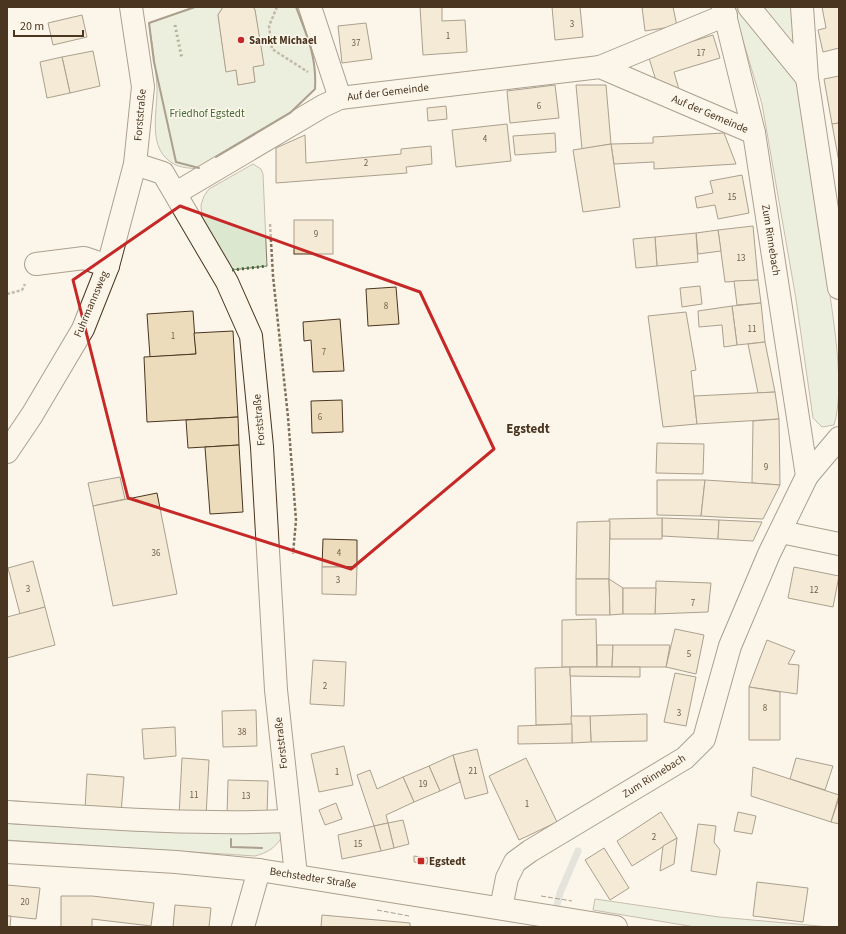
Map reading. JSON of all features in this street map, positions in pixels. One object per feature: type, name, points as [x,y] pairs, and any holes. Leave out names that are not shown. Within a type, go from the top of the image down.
[{"type":"street","name":"Forststraße","points":[[131,7],[143,88],[135,164],[163,173],[227,282],[251,336],[261,441],[276,690],[296,875]]},
{"type":"street","points":[[310,7],[340,98]]},
{"type":"street","points":[[749,7],[808,78]]},
{"type":"street","points":[[802,7],[808,78],[839,288]]},
{"type":"street","name":"Auf der Gemeinde","points":[[176,193],[323,106],[340,98],[600,67],[725,11]]},
{"type":"street","name":"Zum Rinnebach","points":[[725,11],[754,133],[807,476]]},
{"type":"street","name":"Auf der Gemeinde","points":[[600,67],[754,133]]},
{"type":"street","name":"Fuhrmannsweg","points":[[7,452],[32,415],[83,329],[108,266],[135,164]]},
{"type":"street","points":[[36,264],[84,258],[108,266]]},
{"type":"street","name":"Zum Rinnebach","points":[[501,908],[507,878],[515,862],[685,758],[704,739],[730,646],[769,554],[807,476],[839,438]]},
{"type":"street","points":[[781,532],[839,544]]},
{"type":"street","points":[[7,812],[76,818],[232,824],[290,821]]},
{"type":"street","name":"Bechstedter Straße","points":[[7,852],[176,862],[259,870],[616,927]]},
{"type":"street","points":[[243,927],[259,870]]},
{"type":"path","points":[[277,7],[269,26],[272,49],[308,72],[316,74],[332,72]]},
{"type":"highlighted area","points":[[180,206],[420,292],[494,449],[351,569],[128,498],[73,280]]},
{"type":"green space","name":"Friedhof Egstedt","points":[[195,7],[223,7],[218,15],[226,71],[236,70],[238,85],[255,82],[253,67],[263,65],[255,10],[253,7],[296,7],[313,57],[315,77],[315,89],[290,113],[198,169],[174,164],[165,157],[160,149],[155,129],[157,87],[149,23]]},
{"type":"green space","points":[[733,7],[797,7],[837,350],[839,391],[834,425],[822,427],[813,418],[796,299],[762,104]]},
{"type":"green space","points":[[253,164],[261,169],[263,174],[267,266],[232,270],[202,219],[201,205],[204,196],[209,189]]},
{"type":"green space","points":[[7,817],[280,832],[282,836],[271,849],[255,856],[20,841],[7,840]]},
{"type":"green space","points":[[595,899],[719,917],[830,927],[695,927],[593,910]]},
{"type":"building","name":"Sankt Michael","points":[[223,7],[253,7],[255,10],[264,65],[253,67],[255,82],[238,85],[236,70],[226,72],[218,15]]},
{"type":"building","points":[[420,7],[442,7],[442,21],[465,20],[467,52],[423,55]]},
{"type":"building","points":[[552,7],[580,7],[583,37],[555,40]]},
{"type":"building","points":[[642,7],[673,7],[677,26],[645,31]]},
{"type":"building","points":[[822,7],[839,7],[839,48],[823,52],[818,30],[826,28]]},
{"type":"building","points":[[82,15],[87,37],[53,45],[48,23]]},
{"type":"building","points":[[366,23],[372,59],[342,63],[338,26]]},
{"type":"building","points":[[713,35],[720,58],[674,72],[680,93],[658,87],[648,55]]},
{"type":"building","points":[[93,51],[100,86],[70,93],[62,57]]},
{"type":"building","points":[[62,57],[70,93],[47,98],[40,62]]},
{"type":"building","points":[[839,76],[839,123],[832,124],[824,79]]},
{"type":"building","points":[[555,85],[559,118],[510,123],[507,91]]},
{"type":"building","points":[[576,85],[606,85],[611,144],[582,149]]},
{"type":"building","points":[[446,106],[447,119],[428,121],[427,108]]},
{"type":"building","points":[[839,123],[839,162],[832,124]]},
{"type":"building","points":[[507,124],[511,161],[456,167],[452,130]]},
{"type":"building","points":[[555,133],[556,152],[515,155],[513,136]]},
{"type":"building","points":[[724,133],[736,164],[654,169],[654,162],[614,164],[611,144],[653,143],[653,137]]},
{"type":"building","points":[[305,135],[306,163],[401,154],[401,149],[431,146],[432,164],[406,167],[407,173],[276,183],[276,148]]},
{"type":"building","points":[[611,144],[620,207],[583,212],[573,150]]},
{"type":"building","points":[[742,175],[749,213],[718,219],[715,205],[697,208],[695,197],[713,193],[710,181]]},
{"type":"building","points":[[294,220],[333,220],[333,254],[294,254]]},
{"type":"building","points":[[753,226],[758,280],[725,282],[718,230]]},
{"type":"building","points":[[718,230],[721,251],[698,254],[696,233]]},
{"type":"building","points":[[696,233],[698,262],[657,266],[655,237]]},
{"type":"building","points":[[655,237],[657,266],[636,268],[633,239]]},
{"type":"building","points":[[758,280],[761,303],[737,305],[734,281]]},
{"type":"building","points":[[700,286],[702,304],[682,307],[680,288]]},
{"type":"building","points":[[396,287],[399,324],[368,326],[366,289]]},
{"type":"building","points":[[761,303],[765,342],[737,345],[732,306]]},
{"type":"building","points":[[732,306],[737,345],[724,347],[722,325],[699,327],[698,311]]},
{"type":"building","points":[[193,311],[196,354],[150,357],[147,314]]},
{"type":"building","points":[[686,312],[696,370],[691,371],[697,424],[663,427],[648,316]]},
{"type":"building","points":[[340,319],[344,371],[313,372],[311,340],[304,341],[303,322]]},
{"type":"building","points":[[233,331],[238,417],[147,422],[144,357],[196,354],[194,333]]},
{"type":"building","points":[[765,342],[775,392],[758,393],[748,344]]},
{"type":"building","points":[[775,392],[779,419],[697,424],[694,396]]},
{"type":"building","points":[[342,400],[343,432],[312,433],[311,401]]},
{"type":"building","points":[[238,417],[239,445],[188,448],[186,420]]},
{"type":"building","points":[[779,419],[780,485],[752,483],[753,421]]},
{"type":"building","points":[[657,443],[704,444],[703,474],[656,473]]},
{"type":"building","points":[[239,445],[243,512],[210,514],[205,447]]},
{"type":"building","points":[[120,477],[125,499],[93,506],[88,483]]},
{"type":"building","points":[[657,480],[705,480],[701,516],[657,515]]},
{"type":"building","points":[[705,480],[780,485],[763,519],[701,516]]},
{"type":"building","points":[[157,493],[177,594],[113,606],[93,506]]},
{"type":"building","points":[[662,518],[719,520],[718,539],[662,536]]},
{"type":"building","points":[[662,518],[662,539],[610,539],[609,519]]},
{"type":"building","points":[[719,520],[762,522],[753,541],[718,539]]},
{"type":"building","points":[[610,521],[609,579],[576,579],[577,522]]},
{"type":"building","points":[[323,539],[357,540],[357,567],[322,567]]},
{"type":"building","points":[[33,561],[45,607],[20,614],[8,568]]},
{"type":"building","points":[[322,567],[357,567],[356,595],[322,594]]},
{"type":"building","points":[[794,567],[839,576],[833,607],[788,598]]},
{"type":"building","points":[[576,579],[609,579],[610,615],[576,615]]},
{"type":"building","points":[[609,579],[623,588],[623,614],[610,615]]},
{"type":"building","points":[[656,581],[711,583],[708,612],[655,614]]},
{"type":"building","points":[[623,588],[656,588],[655,614],[623,614]]},
{"type":"building","points":[[45,607],[55,645],[7,658],[7,617]]},
{"type":"building","points":[[596,619],[597,667],[562,667],[562,620]]},
{"type":"building","points":[[675,629],[704,635],[696,674],[666,667]]},
{"type":"building","points":[[767,640],[795,651],[788,664],[799,665],[797,694],[749,687]]},
{"type":"building","points":[[597,645],[613,645],[612,667],[597,667]]},
{"type":"building","points":[[613,645],[670,645],[666,667],[612,667]]},
{"type":"building","points":[[313,660],[346,662],[344,706],[310,704]]},
{"type":"building","points":[[570,667],[572,724],[536,725],[535,668]]},
{"type":"building","points":[[570,667],[640,667],[640,677],[570,676]]},
{"type":"building","points":[[675,673],[696,677],[686,726],[664,722]]},
{"type":"building","points":[[749,687],[780,692],[780,740],[749,740]]},
{"type":"building","points":[[256,710],[257,746],[223,747],[222,711]]},
{"type":"building","points":[[647,714],[647,741],[591,742],[590,716]]},
{"type":"building","points":[[571,716],[590,716],[591,742],[572,743]]},
{"type":"building","points":[[572,724],[572,743],[518,744],[518,726]]},
{"type":"building","points":[[175,727],[176,756],[144,759],[142,729]]},
{"type":"building","points":[[344,746],[353,785],[319,792],[311,754]]},
{"type":"building","points":[[477,749],[488,793],[465,799],[453,755]]},
{"type":"building","points":[[453,755],[460,782],[440,791],[429,766]]},
{"type":"building","points":[[182,758],[209,760],[206,817],[179,816]]},
{"type":"building","points":[[526,758],[557,822],[519,840],[489,776]]},
{"type":"building","points":[[796,758],[833,766],[825,790],[790,779]]},
{"type":"building","points":[[429,766],[440,791],[414,802],[403,777]]},
{"type":"building","points":[[753,767],[839,795],[831,822],[751,796]]},
{"type":"building","points":[[370,770],[377,789],[403,777],[414,802],[386,815],[388,823],[374,826],[357,775]]},
{"type":"building","points":[[87,774],[124,777],[121,812],[85,809]]},
{"type":"building","points":[[228,780],[268,781],[267,815],[227,815]]},
{"type":"building","points":[[839,798],[839,824],[831,822]]},
{"type":"building","points":[[336,803],[342,819],[325,825],[319,810]]},
{"type":"building","points":[[661,812],[677,838],[632,866],[617,841]]},
{"type":"building","points":[[738,812],[756,816],[752,834],[734,831]]},
{"type":"building","points":[[403,820],[409,844],[394,848],[388,823]]},
{"type":"building","points":[[388,823],[394,848],[381,851],[374,826]]},
{"type":"building","points":[[698,824],[716,826],[714,842],[720,850],[716,875],[691,871]]},
{"type":"building","points":[[374,826],[381,851],[342,859],[338,835]]},
{"type":"building","points":[[677,838],[674,864],[660,871],[663,846]]},
{"type":"building","points":[[604,848],[629,888],[610,900],[585,860]]},
{"type":"building","points":[[414,856],[428,858],[427,864],[414,862]]},
{"type":"building","points":[[757,882],[808,888],[803,922],[753,916]]},
{"type":"building","points":[[7,885],[40,888],[36,919],[7,916]]},
{"type":"building","points":[[61,896],[92,896],[154,903],[151,926],[92,919],[92,927],[61,927]]},
{"type":"building","points":[[175,905],[211,908],[209,927],[173,927]]},
{"type":"building","points":[[322,915],[410,923],[410,927],[321,927]]},
{"type":"building","points":[[7,916],[11,916],[10,927],[7,927]]},
{"type":"waterway","points":[[554,916],[560,893],[578,851]]},
{"type":"hedge","points":[[175,25],[182,59]]},
{"type":"hedge","points":[[232,270],[267,266]]},
{"type":"fence","points":[[541,896],[572,901]]},
{"type":"fence","points":[[377,910],[409,916]]},
{"type":"wall","points":[[195,7],[149,23],[154,62],[176,162],[199,168]]},
{"type":"wall","points":[[216,157],[290,113],[315,89],[313,57],[296,7]]},
{"type":"wall","points":[[231,839],[231,847],[262,848]]},
{"type":"place","name":"Sankt Michael","points":[[241,40]]},
{"type":"place","name":"Egstedt","points":[[421,861]]},
{"type":"district","name":"Egstedt","points":[[528,429]]}]
